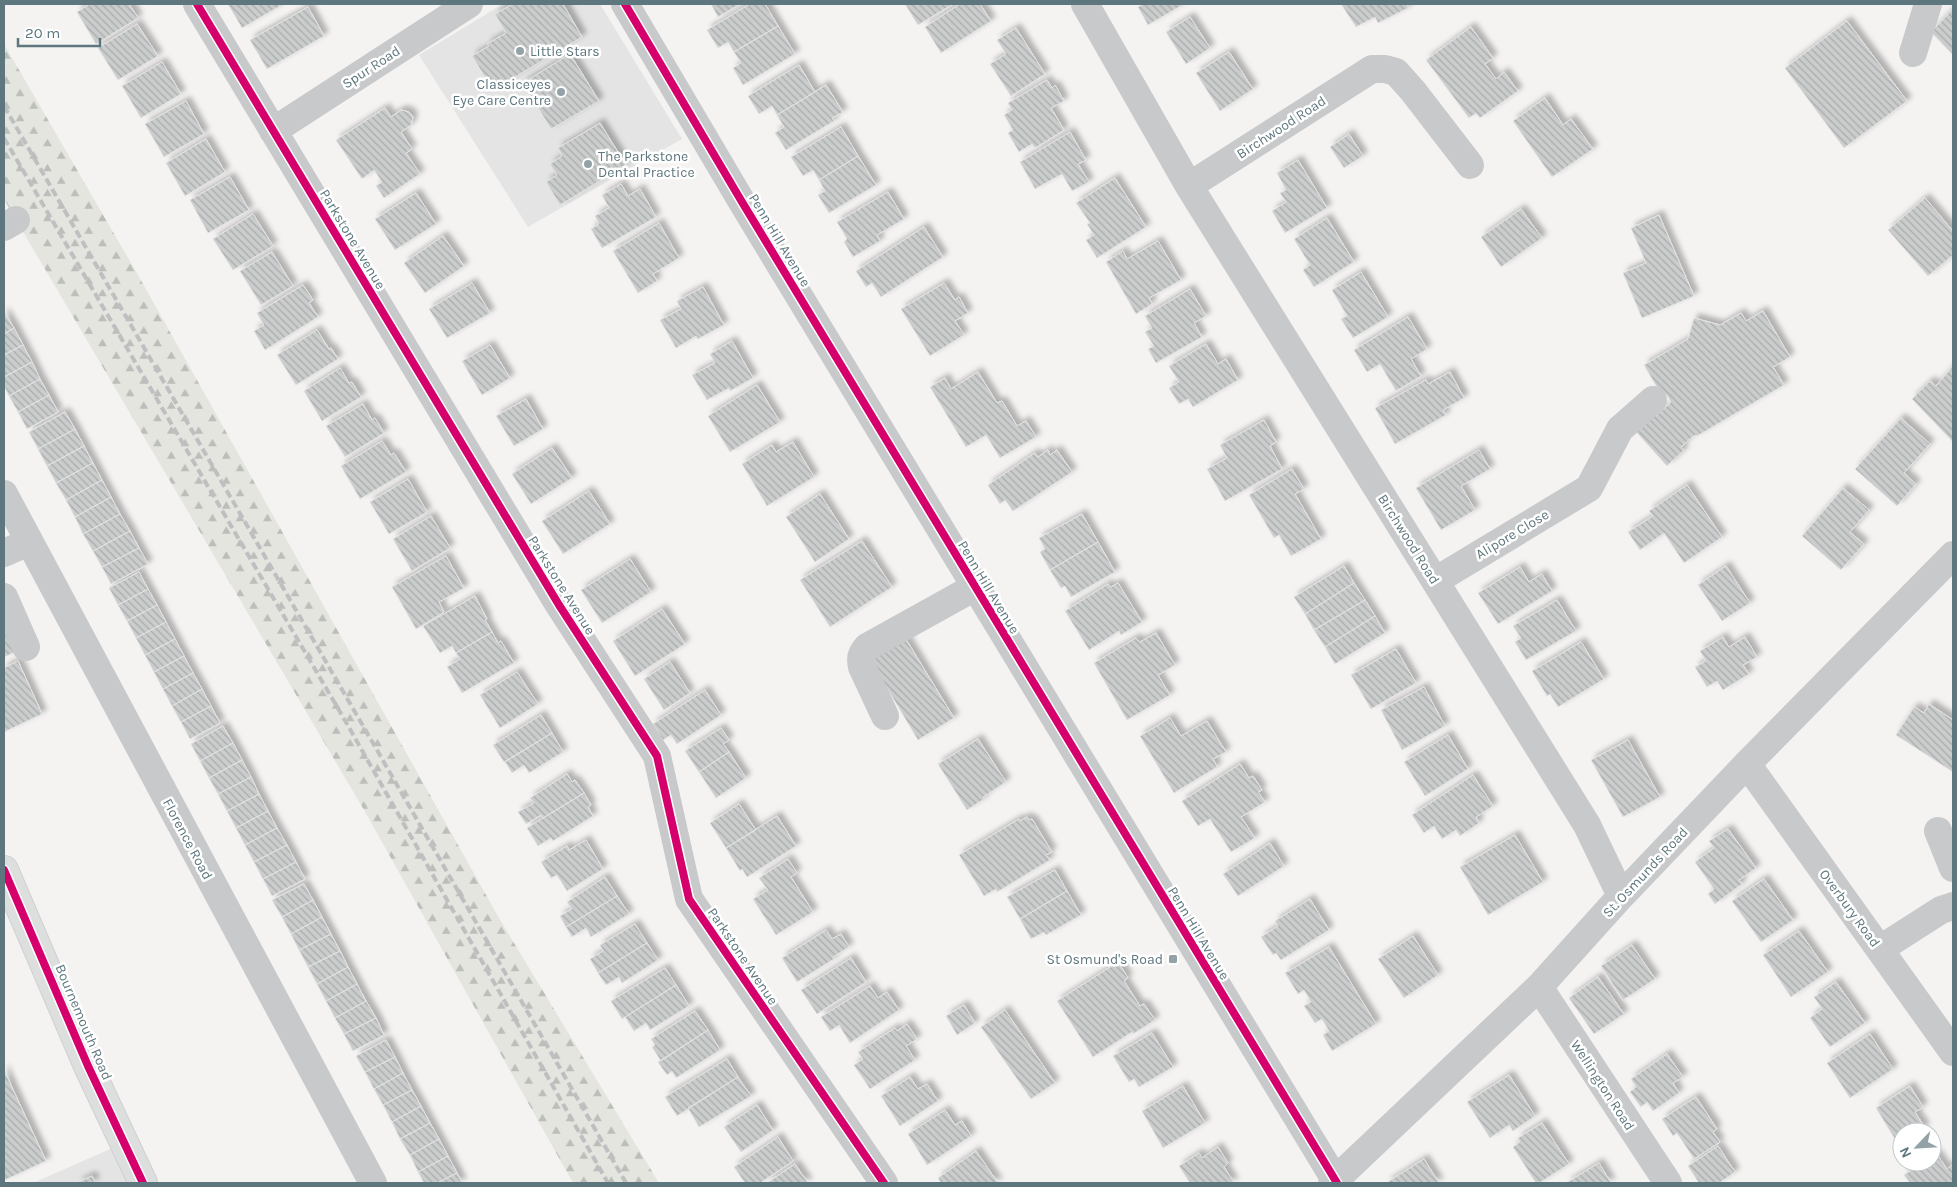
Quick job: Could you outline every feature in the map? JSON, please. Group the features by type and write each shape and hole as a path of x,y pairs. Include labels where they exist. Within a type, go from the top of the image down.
{"highway":[{"name":"Bournemouth Road","path":"4,870 88,1066 143,1183"}],"street":[{"name":"Parkstone Avenue","path":"197,4 558,605 657,756 689,900 884,1183"},
{"name":"Spur Road","path":"273,131 469,4"},
{"name":"Penn Hill Avenue","path":"625,4 747,210 1334,1182"},
{"name":"Birchwood Road","path":"1085,4 1189,186 1587,825 1621,896"},
{"path":"1913,53 1928,4"},
{"name":"Birchwood Road","path":"1189,186 1372,69 1385,69 1396,72 1470,165"},
{"name":"Alipore Close","path":"1435,581 1589,488 1620,429 1652,400"},
{"name":"Florence Road","path":"4,494 373,1183"},
{"path":"4,553 29,542"},
{"name":"St. Osmunds Road","path":"1334,1182 1539,987 1621,896 1747,764 1953,555"},
{"path":"885,716 862,667 860,659 862,654 867,648 975,587"},
{"path":"4,597 26,647"},
{"name":"Overbury Road","path":"1747,764 1953,1052"},
{"path":"1938,831 1953,868"},
{"path":"1880,950 1941,910 1953,906"},
{"name":"Wellington Road","path":"1539,987 1668,1183"}],"shaded area":[{"path":"503,4 600,4 682,139 528,227 419,55"},
{"path":"124,1143 153,1183 33,1183"}],"green space":[{"path":"4,44 138,275 499,918 659,1183 573,1183 364,810 16,220 4,199"}],"building":[{"path":"90,4 129,4 138,18 96,44 77,12"},
{"path":"228,4 278,4 280,6 242,28"},
{"name":"Little Stars","path":"513,4 563,4 582,37 493,90 472,56 489,46 487,44 506,33 495,14"},
{"path":"711,4 740,4 718,17"},
{"path":"750,4 765,4 778,26 734,52 728,42 718,48 707,30"},
{"path":"905,4 953,4 918,25"},
{"path":"960,4 980,4 991,21 941,53 925,27"},
{"path":"1141,4 1184,4 1148,25 1138,7"},
{"path":"1341,4 1407,4 1408,8 1378,23 1375,17 1356,27"},
{"path":"308,7 324,36 267,69 250,40"},
{"path":"1953,9 1953,55 1931,32"},
{"path":"1190,17 1210,48 1186,64 1166,32"},
{"path":"1847,21 1907,101 1844,148 1785,68"},
{"path":"137,24 158,56 118,80 98,48"},
{"path":"778,26 795,54 743,85 733,68 741,63 734,52"},
{"path":"1471,27 1493,58 1485,64 1496,79 1504,72 1518,91 1480,118 1476,113 1469,118 1426,60"},
{"path":"1016,28 1045,74 1011,96 990,64 1006,54 997,40"},
{"path":"1229,52 1253,89 1220,111 1196,73"},
{"name":"Classiceyes Eye Care Centre","path":"570,54 599,101 551,129 523,83"},
{"path":"162,62 181,94 141,118 122,86"},
{"path":"799,65 815,92 777,115 772,106 759,114 748,96"},
{"path":"1047,80 1052,88 1055,85 1064,101 1051,108 1064,130 1035,148 1032,144 1019,152 1008,133 1013,130 1004,115 1012,110 1008,103"},
{"path":"826,85 843,112 832,118 834,121 786,150 775,133 784,127 777,115"},
{"path":"1545,98 1563,125 1571,119 1593,149 1552,177 1513,121"},
{"path":"186,101 204,134 164,157 145,124"},
{"path":"385,108 391,117 401,110 409,112 413,117 411,125 401,132 412,149 406,153 420,174 384,198 376,186 382,182 374,170 362,179 336,140"},
{"name":"The Parkstone Dental Practice","path":"600,123 626,165 560,205 546,182 557,175 550,164 562,156 558,148"},
{"path":"841,127 858,156 819,180 813,170 803,176 791,157"},
{"path":"1070,132 1086,160 1078,164 1089,182 1072,191 1062,174 1035,189 1020,162"},
{"path":"1349,134 1363,156 1344,168 1330,147"},
{"path":"206,139 225,172 185,196 166,163"},
{"path":"858,156 876,185 829,213 818,195 825,191 819,180"},
{"path":"1298,160 1327,208 1285,233 1272,211 1286,202 1280,193 1286,190 1277,173"},
{"path":"230,177 249,210 208,233 190,200"},
{"path":"1115,178 1146,227 1097,258 1086,240 1094,235 1087,224 1090,223 1076,203"},
{"path":"621,184 628,196 640,189 656,217 602,248 591,229 599,224 595,216 609,208 602,195"},
{"path":"888,192 904,219 877,235 880,241 853,257 844,242 847,239 837,222"},
{"path":"416,193 436,224 395,250 375,219"},
{"path":"1925,198 1953,231 1953,255 1928,276 1888,230"},
{"path":"1521,209 1542,238 1501,267 1481,237"},
{"path":"253,214 273,246 233,270 213,239"},
{"path":"1659,215 1694,296 1642,318 1623,273 1646,263 1631,228"},
{"path":"1327,218 1354,262 1314,287 1303,270 1310,265 1294,239"},
{"path":"659,223 679,258 653,274 657,281 638,293 613,251"},
{"path":"924,227 943,257 881,297 872,283 866,287 856,271"},
{"path":"443,236 464,266 425,293 404,263"},
{"path":"1158,241 1181,280 1149,298 1152,304 1136,314 1106,262 1123,251 1127,259"},
{"path":"272,252 293,286 261,305 240,271"},
{"path":"1361,272 1388,317 1353,338 1341,319 1347,316 1332,290"},
{"path":"472,283 490,313 447,338 429,309"},
{"path":"944,283 955,300 959,297 968,313 955,321 964,335 930,356 901,309"},
{"path":"303,285 313,300 309,303 318,317 265,350 254,331 264,325 257,313"},
{"path":"703,287 724,325 698,339 696,336 676,348 660,320 681,309 677,301"},
{"path":"1190,289 1206,316 1194,323 1202,337 1156,363 1148,349 1154,346 1145,332 1152,328 1145,316"},
{"path":"1763,311 1790,357 1773,367 1784,385 1697,436 1692,437 1681,447 1684,450 1667,466 1630,425 1648,408 1656,416 1671,402 1666,394 1662,396 1644,365 1688,339 1694,318 1720,325 1741,313 1746,321"},
{"path":"4,312 14,328 4,334"},
{"path":"1408,317 1427,349 1411,359 1421,376 1396,391 1380,364 1367,372 1354,350"},
{"path":"14,328 23,345 4,355 4,334"},
{"path":"317,330 338,359 296,385 277,355"},
{"path":"732,341 753,378 730,391 729,388 707,400 692,375 715,363 710,354"},
{"path":"1206,344 1218,364 1226,359 1238,380 1193,407 1188,399 1179,404 1169,388 1179,382 1169,366"},
{"path":"23,345 32,362 4,377 4,355"},
{"path":"490,345 510,378 482,395 462,361"},
{"path":"32,362 40,379 9,396 4,386 4,377"},
{"path":"1953,366 1953,442 1912,399 1930,381 1936,386"},
{"path":"340,368 349,383 352,382 361,397 322,421 304,391"},
{"path":"978,372 997,403 1002,401 1017,426 1026,421 1036,437 1000,458 986,435 966,447 930,387 945,378 951,389"},
{"path":"1450,372 1464,398 1443,410 1446,415 1395,444 1375,408 1426,380 1428,384"},
{"path":"40,379 49,395 18,412 9,396"},
{"path":"757,385 780,422 730,452 708,416"},
{"path":"49,395 58,412 27,429 18,412"},
{"path":"526,399 543,429 514,446 496,416"},
{"path":"363,404 372,420 375,418 384,433 345,457 326,426"},
{"path":"65,412 75,429 38,449 29,432"},
{"path":"1901,418 1930,444 1904,473 1916,484 1897,506 1855,469"},
{"path":"1264,420 1276,442 1270,446 1282,469 1225,501 1207,469 1227,458 1220,445"},
{"path":"75,429 84,446 47,466 38,449"},
{"path":"382,441 391,455 394,453 406,472 360,499 341,466"},
{"path":"793,442 814,477 767,506 742,464 772,445 776,452"},
{"path":"84,446 93,463 56,483 47,466"},
{"path":"552,448 572,478 531,504 512,474"},
{"path":"1048,450 1050,455 1057,450 1072,472 1013,511 1005,500 1000,504 988,485 1035,453 1038,457"},
{"path":"1479,450 1490,469 1461,486 1475,510 1441,530 1416,488"},
{"path":"93,463 102,480 66,500 56,483"},
{"path":"1292,469 1304,489 1295,494 1321,539 1291,556 1279,535 1274,538 1249,495"},
{"path":"408,479 427,512 389,534 370,502"},
{"path":"102,480 111,497 75,517 66,500"},
{"path":"1687,485 1722,537 1684,563 1664,533 1640,550 1628,532 1653,516 1649,511"},
{"path":"1843,488 1869,510 1850,532 1864,544 1841,570 1802,536"},
{"path":"589,491 610,524 563,554 542,521"},
{"path":"820,494 849,539 815,562 786,517"},
{"path":"111,497 120,514 83,534 75,517"},
{"path":"120,514 130,531 93,551 83,534"},
{"path":"1082,514 1098,542 1050,570 1040,552 1045,549 1039,538"},
{"path":"431,516 450,548 412,571 393,539"},
{"path":"130,531 139,548 102,567 93,551"},
{"path":"862,541 892,587 830,627 800,580"},
{"path":"1098,542 1115,572 1071,597 1065,586 1061,588 1050,570"},
{"path":"139,548 148,564 111,584 102,567"},
{"path":"446,556 464,588 439,602 444,612 416,629 392,587"},
{"path":"630,559 651,592 602,623 581,590"},
{"path":"1344,566 1354,583 1305,614 1294,597"},
{"path":"1726,566 1750,603 1722,621 1698,585"},
{"path":"1520,567 1529,582 1542,574 1552,591 1498,624 1478,593"},
{"path":"139,572 148,589 118,605 109,588"},
{"path":"1118,583 1142,622 1121,635 1119,631 1089,650 1065,611 1108,584 1111,587"},
{"path":"1354,583 1365,600 1314,630 1305,614"},
{"path":"148,589 157,605 127,621 118,605"},
{"path":"475,596 492,632 456,653 452,646 440,653 423,626"},
{"path":"1365,600 1375,616 1325,647 1314,630"},
{"path":"1557,600 1576,631 1526,660 1515,642 1521,638 1513,626"},
{"path":"157,605 166,622 136,638 127,621"},
{"path":"662,609 685,644 635,676 613,641"},
{"path":"1375,616 1385,633 1335,664 1325,647"},
{"path":"166,622 175,639 145,655 136,638"},
{"path":"4,628 15,652 4,657"},
{"path":"492,632 498,643 501,641 514,663 462,693 447,667 460,659 456,653"},
{"path":"1156,633 1175,665 1158,675 1170,695 1127,720 1094,663 1136,638 1140,642"},
{"path":"904,636 954,718 918,740 869,658"},
{"path":"1723,637 1729,647 1745,637 1757,657 1743,665 1749,674 1723,690 1717,681 1707,687 1695,667 1706,661 1700,651"},
{"path":"175,639 184,656 154,672 145,655"},
{"path":"1581,642 1604,679 1558,707 1550,694 1547,696 1532,671"},
{"path":"1396,649 1416,683 1371,709 1351,675"},
{"path":"184,656 193,673 163,689 154,672"},
{"path":"18,661 42,714 4,732 4,668"},
{"path":"670,662 690,693 664,710 644,679"},
{"path":"517,672 538,704 500,728 480,695"},
{"path":"193,673 202,689 172,706 163,689"},
{"path":"1424,687 1445,726 1402,750 1381,710"},
{"path":"202,689 211,706 181,722 172,706"},
{"path":"705,690 721,715 677,744 671,735 663,740 653,724"},
{"path":"1929,704 1953,720 1953,772 1896,735 1914,707 1924,713"},
{"path":"211,706 220,723 190,739 181,722"},
{"path":"541,715 552,733 504,762 493,745"},
{"path":"1170,718 1181,736 1207,721 1226,752 1213,759 1217,767 1174,793 1140,736"},
{"path":"223,726 233,743 200,761 191,744"},
{"path":"721,728 729,740 723,744 729,752 699,772 685,751"},
{"path":"552,733 563,752 529,773 524,765 512,773 505,762"},
{"path":"1448,735 1468,769 1425,796 1404,762"},
{"path":"978,739 1006,782 967,810 938,764"},
{"path":"1628,740 1660,797 1623,817 1591,760"},
{"path":"233,743 242,760 209,778 200,761"},
{"path":"729,752 746,778 716,798 699,772"},
{"path":"242,760 251,777 218,794 209,778"},
{"path":"1240,764 1249,778 1253,776 1262,790 1258,792 1265,802 1241,817 1255,838 1231,852 1210,819 1198,826 1182,801"},
{"path":"567,774 572,782 575,780 584,793 543,818 541,815 526,824 518,812 534,803 530,798"},
{"path":"1473,775 1493,806 1476,817 1479,823 1460,836 1456,830 1442,839 1434,826 1424,833 1412,815"},
{"path":"251,777 259,794 227,811 218,794"},
{"path":"584,793 591,805 588,807 593,816 553,841 551,838 538,846 527,828"},
{"path":"259,794 268,811 236,828 227,811"},
{"path":"739,804 756,830 726,848 710,823"},
{"path":"268,811 277,828 245,845 236,828"},
{"path":"777,816 796,846 747,877 742,869 740,871 726,848"},
{"path":"1027,817 1029,820 1032,819 1052,852 1046,855 1050,860 997,892 996,889 984,896 959,855 1019,819 1020,821"},
{"path":"277,828 287,845 254,862 245,845"},
{"path":"1728,829 1756,868 1739,880 1742,884 1715,904 1708,894 1714,889 1695,862 1714,848 1709,841"},
{"path":"1515,835 1543,882 1488,915 1460,867"},
{"path":"586,840 603,869 567,891 557,875 551,878 541,862 567,846 569,850"},
{"path":"1270,843 1284,866 1238,896 1223,874"},
{"path":"287,845 296,862 263,879 254,862"},
{"path":"788,859 797,873 791,877 813,912 776,935 753,899 768,890 759,878"},
{"path":"296,862 305,879 272,896 263,879"},
{"path":"1055,870 1067,891 1020,919 1007,897"},
{"path":"605,877 617,896 566,927 560,916 572,909 567,902"},
{"path":"1764,879 1793,920 1761,942 1732,901"},
{"path":"304,884 313,900 282,917 272,900"},
{"path":"1067,891 1081,915 1046,935 1044,932 1031,939 1020,919"},
{"path":"617,896 629,914 591,937 586,928 572,937 566,927"},
{"path":"1310,899 1329,930 1281,960 1276,953 1273,955 1261,937 1278,926 1275,921"},
{"path":"313,900 322,917 291,934 282,917"},
{"path":"322,917 331,934 299,950 291,934"},
{"path":"635,924 647,943 598,973 590,959 603,951 600,945"},
{"path":"826,930 832,939 841,934 849,947 833,957 834,959 797,982 782,958"},
{"path":"1799,931 1828,972 1791,997 1763,955"},
{"path":"331,934 340,951 308,967 299,950"},
{"path":"1413,936 1438,975 1404,998 1378,959"},
{"path":"647,943 658,960 622,983 619,977 606,985 598,973"},
{"path":"1632,945 1655,979 1623,1000 1601,966"},
{"path":"1329,947 1376,1024 1332,1051 1323,1035 1329,1031 1322,1019 1315,1023 1304,1006 1311,1002 1304,990 1298,994 1285,973"},
{"path":"340,951 348,967 317,984 308,967"},
{"path":"851,958 866,982 817,1014 801,990"},
{"path":"1118,962 1128,978 1124,981 1140,1006 1144,1004 1155,1020 1093,1057 1057,1001"},
{"path":"348,967 357,984 326,1001 317,984"},
{"path":"665,968 676,985 622,1019 611,1001"},
{"path":"1598,977 1624,1014 1594,1034 1569,998"},
{"path":"1836,982 1865,1023 1830,1047 1810,1018 1822,1009 1814,997"},
{"path":"357,984 366,1001 335,1018 326,1001"},
{"path":"676,985 689,1006 650,1030 646,1023 634,1031 625,1017"},
{"path":"870,986 878,998 887,992 899,1010 850,1043 839,1025 830,1031 821,1017"},
{"path":"366,1001 376,1018 344,1034 335,1018"},
{"path":"964,1005 975,1023 957,1035 946,1016"},
{"path":"1005,1010 1055,1083 1031,1099 981,1027"},
{"path":"695,1011 708,1030 661,1061 652,1047 655,1045 651,1039"},
{"path":"376,1018 384,1035 353,1051 344,1034"},
{"path":"907,1024 917,1039 906,1046 915,1060 870,1089 854,1065 863,1059 858,1052 895,1028 897,1031"},
{"path":"708,1030 720,1050 676,1078 672,1071 667,1075 658,1062"},
{"path":"1152,1033 1173,1067 1139,1087 1134,1079 1129,1082 1113,1056"},
{"path":"1870,1034 1893,1069 1850,1098 1827,1063"},
{"path":"386,1040 395,1057 365,1072 356,1056"},
{"path":"1667,1054 1683,1077 1673,1083 1679,1093 1653,1111 1647,1102 1641,1107 1630,1092 1636,1087 1631,1079"},
{"path":"395,1057 403,1073 374,1089 365,1072"},
{"path":"727,1059 738,1077 677,1116 665,1097"},
{"path":"4,1070 46,1161 5,1180 4,1178"},
{"path":"403,1073 412,1090 383,1105 374,1089"},
{"path":"1509,1075 1535,1116 1513,1131 1509,1125 1490,1138 1467,1102"},
{"path":"738,1077 751,1096 699,1127 688,1108"},
{"path":"910,1077 918,1089 927,1084 938,1101 900,1126 881,1096"},
{"path":"1183,1086 1205,1123 1163,1148 1142,1111"},
{"path":"1910,1086 1923,1107 1915,1112 1921,1122 1892,1122 1892,1134 1876,1108"},
{"path":"412,1090 421,1106 392,1122 383,1105"},
{"path":"1696,1097 1717,1129 1713,1132 1720,1142 1694,1159 1677,1133 1673,1136 1662,1119"},
{"path":"757,1105 773,1130 741,1152 724,1127"},
{"path":"421,1106 430,1123 400,1139 392,1122"},
{"path":"945,1110 955,1125 962,1121 971,1136 927,1165 908,1134"},
{"path":"430,1123 439,1139 410,1155 400,1139"},
{"path":"1542,1123 1569,1164 1536,1183 1513,1147 1520,1142 1518,1138"},
{"path":"778,1137 793,1161 760,1183 745,1183 734,1167"},
{"path":"439,1139 448,1156 418,1172 410,1155"},
{"path":"1718,1146 1735,1172 1719,1183 1699,1183 1688,1166"},
{"path":"1218,1147 1228,1163 1224,1167 1234,1183 1190,1183 1179,1166 1199,1153 1202,1158"},
{"path":"976,1151 998,1183 941,1183 938,1178"},
{"path":"448,1156 457,1173 437,1183 424,1183 418,1172"},
{"path":"1424,1159 1439,1183 1386,1183"},
{"path":"1942,1162 1947,1169 1953,1164 1953,1183 1910,1183 1904,1175 1908,1172 1942,1172"},
{"path":"1599,1163 1611,1183 1566,1183"},
{"path":"795,1164 808,1183 767,1183"},
{"path":"457,1173 462,1183 437,1183"},
{"path":"92,1176 95,1183 77,1183"}],"railway":[{"path":"4,106 626,1183"},
{"path":"4,138 343,717 608,1183"}],"cycle path":[{"path":"197,4 559,605 657,756 689,899 884,1183"},
{"path":"625,4 742,202 1337,1183"},
{"path":"4,870 88,1066 143,1183"}],"place":[{"name":"Little Stars","path":"520,51"},
{"name":"Classiceyes Eye Care Centre","path":"561,92"},
{"name":"The Parkstone Dental Practice","path":"588,164"},
{"name":"St Osmund's Road","path":"1173,959"}]}
